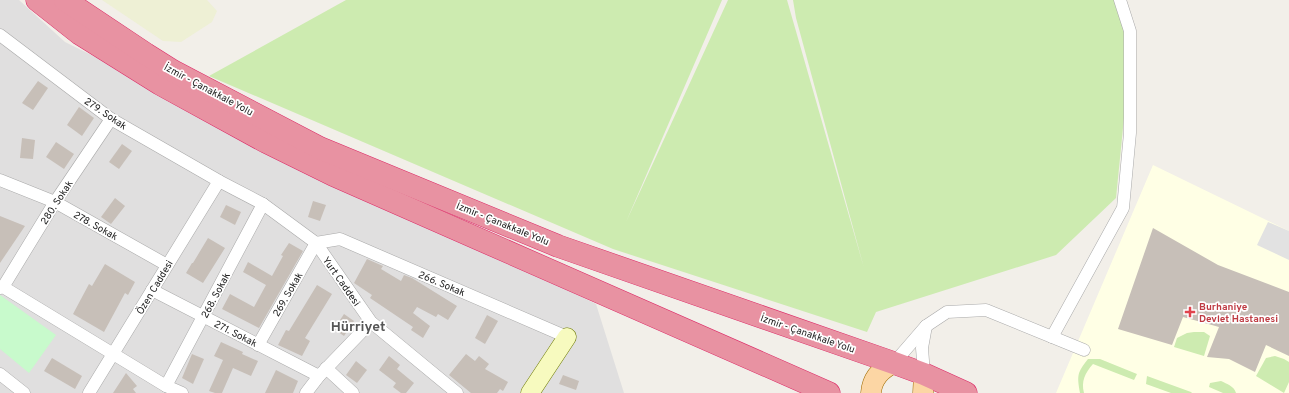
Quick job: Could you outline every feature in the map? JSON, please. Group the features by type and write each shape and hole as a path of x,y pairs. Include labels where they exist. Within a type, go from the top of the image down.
{"highway":[{"name":"İzmir - Çanakkale Yolu","path":"36,0 80,34 160,84 266,142 340,178 829,393"},
{"name":"İzmir - Çanakkale Yolu","path":"65,0 168,67 320,148 558,246 894,363 924,384 966,393"}],"main road":[{"path":"871,393 873,381 877,375 883,369 894,363"}],"street":[{"path":"1052,337 1123,208 1130,133 1130,31 1120,0"},
{"name":"279. Sokak","path":"0,35 111,119 219,181"},
{"name":"280. Sokak","path":"2,287 55,202 111,119"},
{"name":"278. Sokak","path":"0,180 55,202 168,265"},
{"name":"Yurt Caddesi","path":"219,181 263,204 316,243 371,322 457,393"},
{"name":"Özen Caddesi","path":"89,393 219,181"},
{"name":"268. Sokak","path":"166,386 263,204"},
{"name":"266. Sokak","path":"316,243 340,239 567,336"},
{"name":"269. Sokak","path":"258,344 316,243"},
{"path":"2,287 166,386 182,393"},
{"name":"271. Sokak","path":"152,290 258,344 323,372 353,393"},
{"path":"894,363 926,326 947,312 986,310 1084,350"},
{"path":"306,393 323,372 371,322"},
{"path":"924,384 922,348 926,326"},
{"path":"530,393 567,336"},
{"path":"0,374 24,393"}],"shaded area":[{"path":"0,0 19,0 65,42 596,304 624,393 0,393"},
{"path":"102,0 207,0 217,11 212,22 181,42 163,41"},
{"name":"Burhaniye Devlet Hastanesi","path":"1153,165 1289,231 1289,393 1056,393"},
{"path":"1268,222 1289,231 1289,260 1257,245"}],"green space":[{"path":"346,0 722,0 626,222 728,0 787,0 864,268 796,18 793,0 1118,0 1130,31 1125,108 1116,198 1056,255 876,312 867,332 613,249 209,76"},
{"path":"0,295 56,335 29,373 0,349"},
{"path":"1204,332 1210,336 1204,356 1174,347 1177,338 1187,333"},
{"path":"1275,356 1289,362 1289,382 1284,393 1256,376 1266,358"},
{"path":"1088,359 1100,359 1137,374 1134,380 1093,364 1084,377 1084,393 1080,393 1078,382 1079,374"},
{"path":"1147,376 1192,393 1171,393 1146,384"},
{"path":"1221,381 1232,387 1236,393 1223,393 1209,387 1210,383"}],"building":[{"path":"38,81 48,88 33,110 22,103"},
{"path":"79,107 94,118 82,136 67,125"},
{"path":"22,138 35,140 33,159 20,158"},
{"path":"56,142 74,154 64,169 46,157"},
{"path":"122,144 132,151 119,169 109,162"},
{"path":"115,198 125,206 111,224 101,217"},
{"path":"313,201 326,205 320,221 308,217"},
{"path":"226,205 241,212 235,225 220,217"},
{"path":"0,216 25,226 0,263"},
{"name":"Burhaniye Devlet Hastanesi","path":"1153,228 1218,265 1289,292 1289,356 1266,345 1255,372 1229,359 1207,357 1219,327 1183,317 1172,345 1118,329"},
{"path":"208,238 225,248 203,283 186,273"},
{"path":"289,243 303,251 259,328 222,309 230,294 254,307 266,285 243,272 248,262 272,276 283,256 281,255"},
{"path":"367,259 383,266 381,269 401,281 404,275 412,278 457,306 448,320 438,314 436,317 417,307 413,313 430,326 423,338 411,330 413,327 370,298 372,295 354,283"},
{"path":"105,264 135,282 128,295 125,293 104,332 73,314 89,284 92,286"},
{"path":"317,285 332,294 305,338 310,341 302,356 278,345 286,330 289,331"},
{"path":"344,314 354,321 344,336 334,329"},
{"path":"487,315 498,321 485,344 475,338"},
{"path":"221,342 258,361 251,376 233,368 222,393 215,393 209,391 223,360 214,356"},
{"path":"192,354 204,359 193,384 182,378"},
{"path":"466,354 475,361 479,356 489,364 485,369 508,382 503,391 500,389 497,393 471,393 449,375"},
{"path":"389,356 400,365 397,369 414,383 406,393 401,393 393,387 396,383 379,370"},
{"path":"52,358 82,376 75,389 44,371"},
{"path":"356,361 367,370 357,383 346,375"},
{"path":"276,370 298,381 293,393 265,393"},
{"path":"126,373 137,386 133,389 136,393 113,393"},
{"path":"563,375 579,381 576,390 559,384"}],"place":[{"name":"Burhaniye Devlet Hastanesi","path":"1190,312"}],"district":[{"name":"Hürriyet","path":"358,326"}]}
